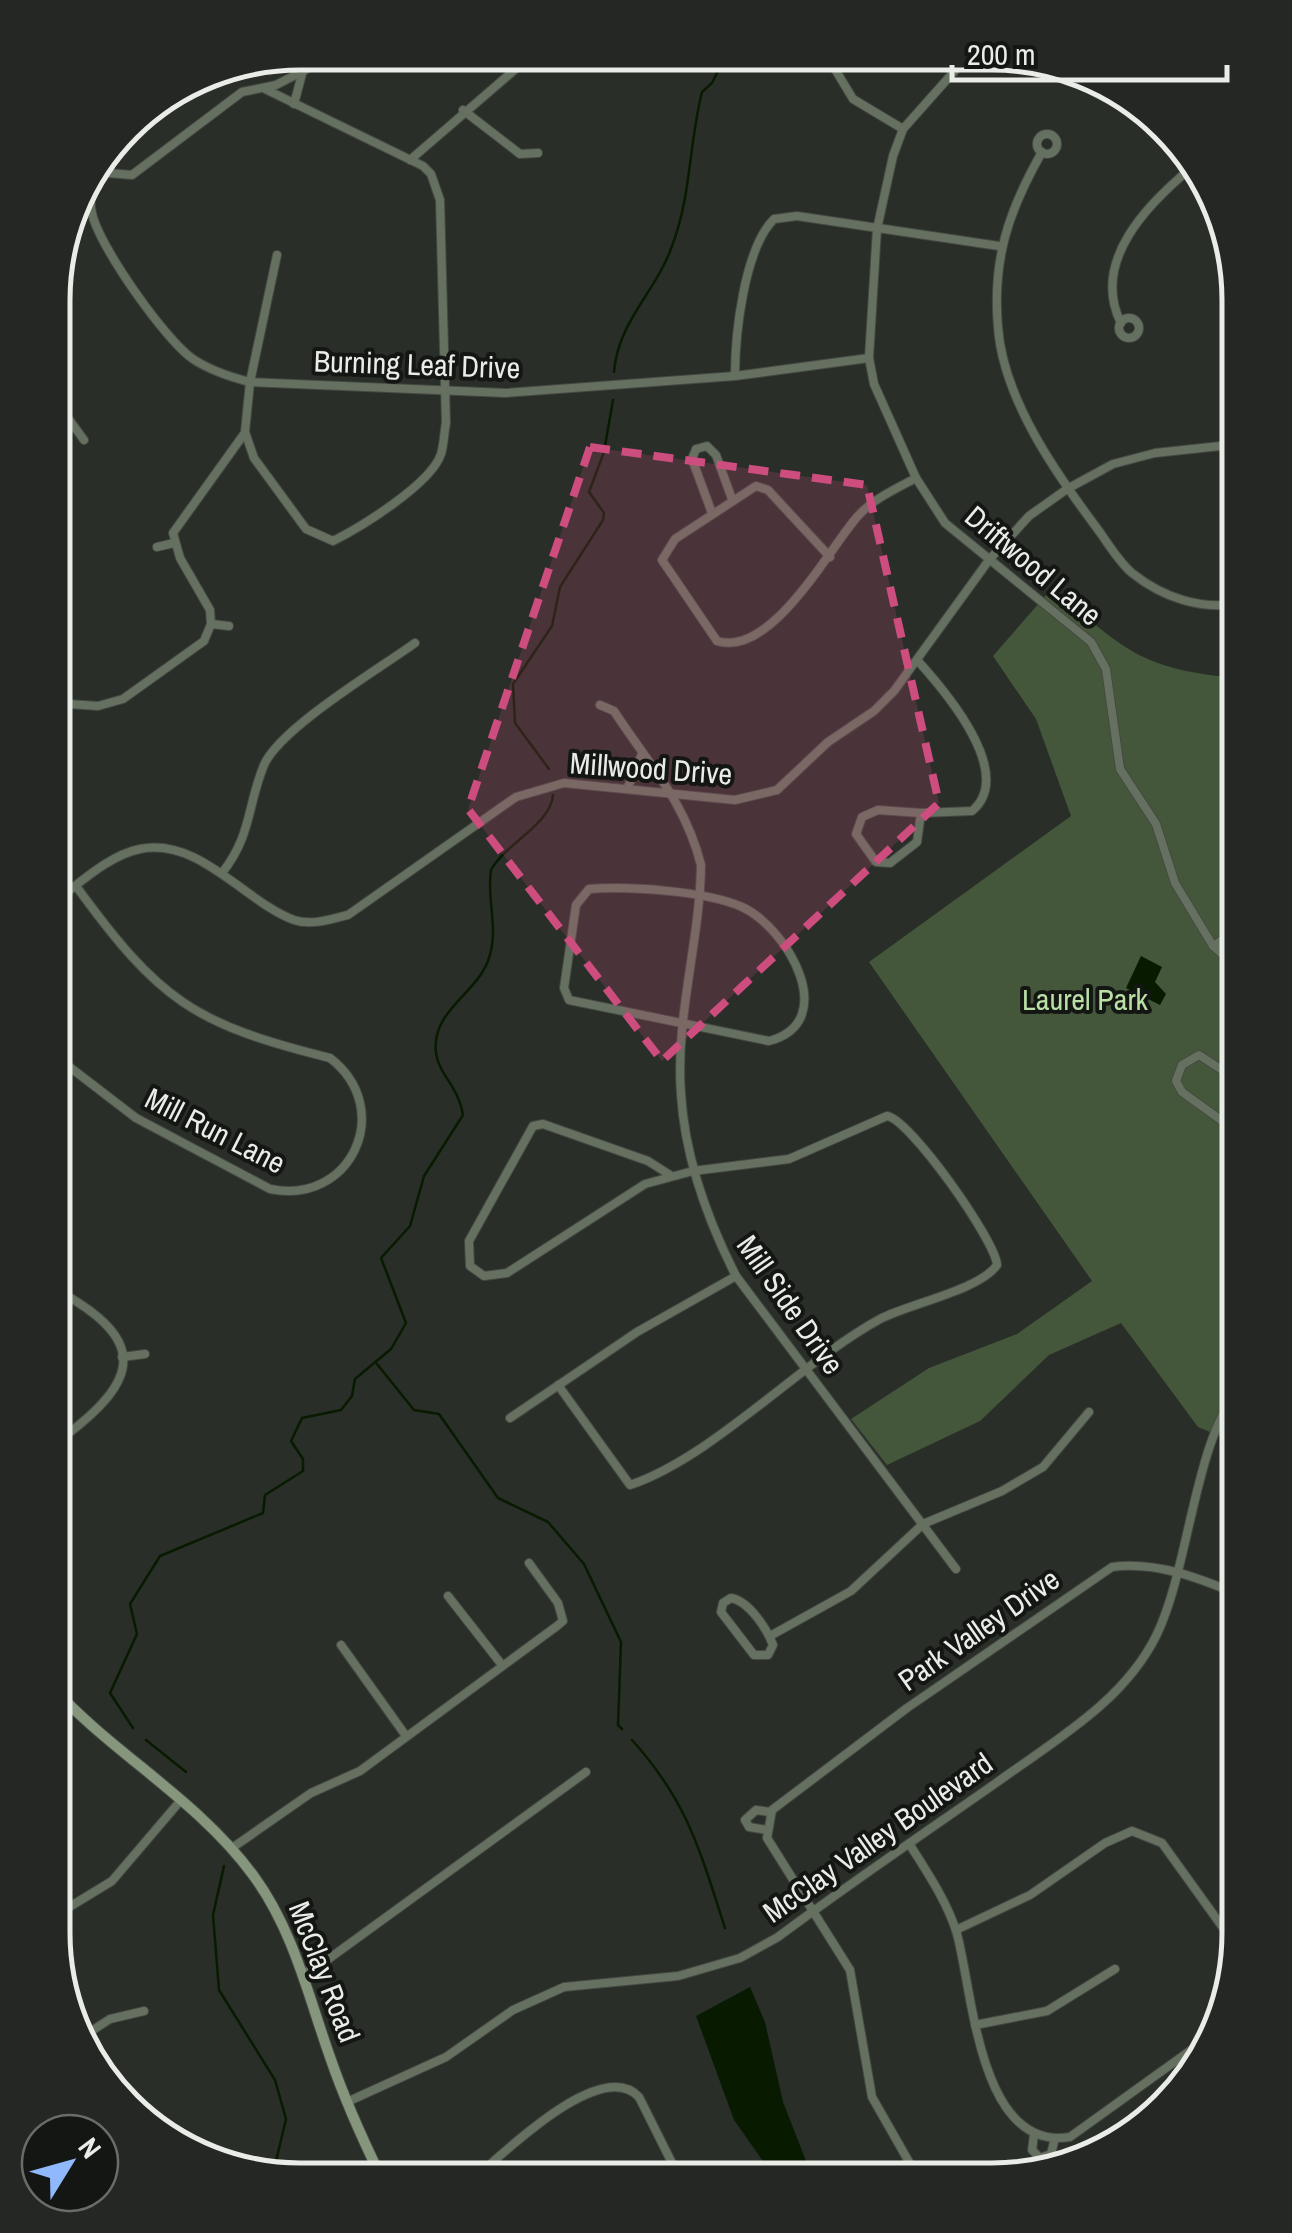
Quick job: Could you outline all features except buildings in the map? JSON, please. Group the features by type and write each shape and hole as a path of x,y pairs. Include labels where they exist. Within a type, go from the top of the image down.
{"main road":[{"name":"McClay Road","path":"70,1705 232,1848 269,1898 302,1974 347,2102 375,2163"}],"street":[{"path":"109,171 132,174 235,97 309,70"},
{"path":"410,160 513,70"},
{"path":"836,70 853,98 903,129"},
{"name":"Driftwood Lane","path":"955,70 903,129 877,229 869,358 874,384 916,478 945,523 1091,642 1104,664 1120,769 1156,824 1175,883 1213,946"},
{"path":"294,104 302,74"},
{"path":"264,89 410,160 431,174 440,200 445,392 441,456 426,476 356,530 333,541 306,528 253,456 245,432 250,382 277,255"},
{"path":"464,110 520,154 538,153"},
{"path":"1042,152 1014,200 999,246 998,332 1020,404 1042,452 1127,569 1210,607 1222,605"},
{"path":"1121,323 1113,288 1123,245 1153,200 1184,174"},
{"name":"Burning Leaf Drive","path":"92,204 98,233 166,330 190,357 222,374 250,382 445,392 578,390 735,376 869,358"},
{"path":"735,376 735,332 768,225 789,215 999,246"},
{"path":"70,421 84,440"},
{"path":"70,705 98,706 123,699 204,641 210,624 200,589 174,544 173,533 245,432"},
{"path":"712,513 692,459 696,449 707,446 716,455 732,499"},
{"name":"Millwood Drive","path":"70,890 121,855 142,848 176,853 222,873 292,919 324,921 348,916 516,796 564,783 735,800 776,790 828,742 874,711 918,661 989,560 1029,516 1067,488 1127,460 1222,447"},
{"path":"230,458 253,456"},
{"path":"830,557 768,490 756,486 670,544 662,560 717,641 742,641 792,604 830,557 857,517 880,496 916,478"},
{"path":"157,547 174,544"},
{"path":"210,624 229,626"},
{"path":"222,873 241,848 265,763 282,740 415,643"},
{"path":"918,661 971,731 988,783 986,797 972,811 868,812 856,834 876,862 890,864 917,842 921,813"},
{"name":"Mill Side Drive","path":"600,704 614,711 675,794 696,847 700,896 680,1093 693,1171 710,1226 736,1276 956,1569"},
{"path":"626,789 642,754"},
{"name":"Mill Run Lane","path":"70,1068 136,1118 270,1188 291,1193 313,1190 338,1173 360,1137 360,1094 342,1067 330,1058 232,1031 173,998 142,971 76,886"},
{"path":"589,890 700,896 725,900 762,922 801,976 808,1000 803,1018 789,1032 769,1041 569,1000 564,988 576,905 589,890"},
{"path":"1222,940 1213,946 1222,957"},
{"path":"1222,1070 1199,1055 1182,1065 1176,1081 1182,1092 1222,1121"},
{"path":"558,1384 630,1484 698,1447 879,1319 993,1271 996,1254 896,1116 887,1116 789,1159 670,1175 645,1184 507,1272 484,1276 470,1266 469,1241 533,1126 542,1124 648,1161 670,1175"},
{"path":"510,1418 558,1384 736,1276"},
{"path":"70,1298 103,1318 118,1336 122,1357 118,1385 110,1399 70,1431"},
{"path":"122,1357 145,1354"},
{"path":"770,1636 850,1591 923,1524 1002,1492 1043,1467 1090,1412"},
{"name":"McClay Valley Boulevard","path":"347,2102 446,2057 535,1998 592,1981 678,1976 740,1958 910,1845 1102,1704 1156,1637 1222,1417"},
{"path":"232,1848 311,1794 350,1778 563,1621 558,1603 528,1563"},
{"name":"Park Valley Drive","path":"909,2163 876,2108 850,1970 774,1854 768,1830 749,1827 745,1820 756,1810 770,1812 808,1779 1100,1573 1134,1564 1178,1573 1222,1589"},
{"path":"448,1596 502,1665"},
{"path":"738,1598 770,1636 773,1646 768,1655 754,1654 721,1612 723,1603 738,1598"},
{"path":"340,1645 406,1736"},
{"path":"302,1974 324,1963 586,1772"},
{"path":"70,1906 112,1881 181,1800"},
{"path":"768,1830 770,1812"},
{"path":"956,1930 1030,1895 1105,1842 1132,1831 1162,1843 1222,1927"},
{"path":"910,1845 956,1930 989,2075 1016,2118 1034,2134 1070,2136 1188,2052"},
{"path":"976,2025 1047,2011 1115,1969"},
{"path":"92,2030 110,2019 144,2011"},
{"path":"494,2163 569,2102 613,2086 632,2089 672,2163"},
{"path":"1034,2134 1032,2150 1040,2158 1050,2154 1055,2138"}],"highlighted area":[{"path":"590,447 867,485 939,803 662,1061 468,809"}],"green space":[{"name":"Laurel Park","path":"1053,587 1098,627 1136,653 1179,669 1222,676 1222,1437 1198,1427 1121,1323 1049,1355 980,1421 887,1465 851,1419 929,1368 1017,1334 1092,1281 869,962 1071,816 1036,719 993,656"}],"shaded area":[{"path":"1141,956 1162,967 1155,982 1166,994 1160,1005 1126,988"},
{"path":"750,1987 765,2022 783,2102 807,2163 764,2163 734,2120 696,2016"}],"waterway":[{"path":"614,372 622,337 672,246 683,208 702,92 718,70"},
{"path":"549,769 515,723 513,684 552,626 560,587 603,520 604,513 589,492 604,452 613,400"},
{"path":"133,1728 110,1693 137,1634 130,1604 160,1556 263,1513 265,1495 303,1471 303,1459 291,1441 302,1418 341,1410 352,1396 355,1379 391,1349 406,1323 381,1258 410,1226 424,1176 463,1115 458,1097 438,1061 436,1038 447,1014 488,961 493,938 491,870 536,825 553,795"},
{"path":"377,1364 414,1410 439,1414 498,1498 548,1522 584,1564 621,1642 618,1725 622,1729"},
{"path":"146,1740 186,1772"},
{"path":"632,1740 667,1785 690,1828 725,1928"},
{"path":"224,1866 213,1915 219,1990 275,2080 286,2119 276,2161"}]}
